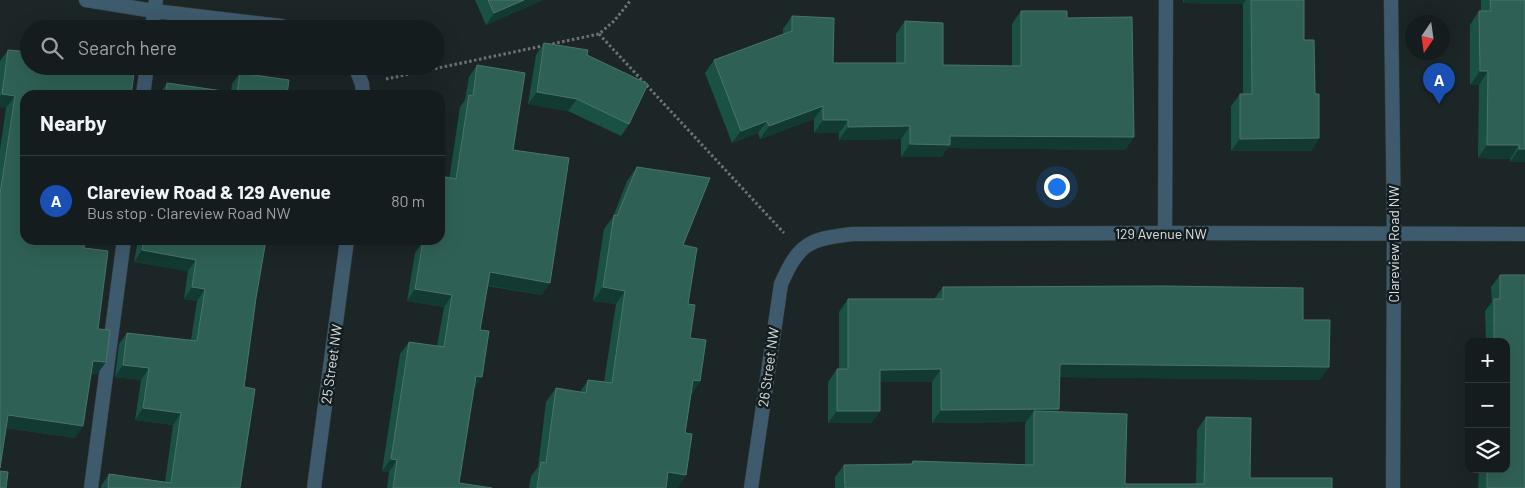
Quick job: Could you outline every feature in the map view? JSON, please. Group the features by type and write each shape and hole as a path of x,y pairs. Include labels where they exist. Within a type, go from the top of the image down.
{"street":[{"path":"86,0 155,5 245,20"},
{"path":"1165,233 1166,0"},
{"name":"Clareview Road NW","path":"1391,0 1394,233 1393,488"},
{"path":"153,20 155,5"},
{"path":"144,90 146,75"},
{"path":"358,75 363,90"},
{"name":"129 Avenue NW","path":"800,250 812,242 827,237 853,234 1525,234"},
{"path":"91,488 123,245"},
{"name":"25 Street NW","path":"314,488 346,245"},
{"name":"26 Street NW","path":"751,488 781,284 789,265 800,250"}],"path":[{"path":"445,70 598,34 614,21 631,0"},
{"path":"598,34 800,250"},
{"path":"363,90 426,75"}],"building":[{"path":"488,0 524,0 494,13"},
{"path":"1251,0 1304,0 1304,40 1314,40 1315,94 1319,94 1319,138 1240,139 1240,94 1252,94"},
{"path":"1490,0 1525,0 1525,149 1519,149 1519,145 1487,145 1488,71 1480,71 1479,11 1491,11"},
{"path":"1021,11 1067,11 1067,18 1132,17 1134,137 950,136 950,145 910,144 910,126 848,127 848,120 823,120 823,106 769,126 767,121 741,131 714,60 792,31 792,16 834,18 833,63 905,63 905,21 943,23 943,65 1021,66"},
{"path":"544,43 588,50 587,55 648,84 629,124 577,99 537,92"},
{"path":"8,50 20,51 20,75 134,75 132,90 20,90 20,245 84,245 84,248 108,251 98,329 110,330 106,362 93,361 83,426 8,415 0,468 0,194 15,96 2,94"},
{"path":"477,65 525,73 513,150 569,158 550,283 490,272 480,330 489,331 482,377 476,376 459,483 492,488 393,488 397,460 391,459 409,342 444,347 452,295 415,289 422,245 445,245 445,177 456,179 469,95 473,96"},
{"path":"240,75 289,80 288,90 237,90"},
{"path":"167,83 216,90 166,90"},
{"path":"637,167 710,178 683,245 697,248 688,304 695,305 690,338 706,340 700,381 693,380 685,433 692,434 686,475 668,472 666,488 537,488 541,462 546,463 556,388 586,393 588,380 612,383 625,291 603,287 614,215 617,216"},
{"path":"143,245 265,245 244,387 255,389 240,488 108,488 109,474 171,483 181,413 143,408 149,368 123,365 127,333 197,341 205,289 192,287 196,260 142,250"},
{"path":"1500,275 1525,275 1525,488 1487,488 1487,473 1510,473 1510,338 1494,338 1494,299 1500,299"},
{"path":"1163,286 1303,288 1303,320 1330,320 1329,367 1060,364 1059,409 941,410 941,369 880,370 880,411 837,411 837,369 848,369 848,299 943,299 943,287"},
{"path":"1034,411 1127,414 1125,484 1204,484 1206,417 1251,418 1250,478 1332,478 1332,488 845,488 844,465 912,464 913,461 1034,465"},
{"path":"0,471 8,472 6,488 0,488"}],"place":[{"name":"Clareview Road & 129 Avenue","path":"1439,104"}]}
